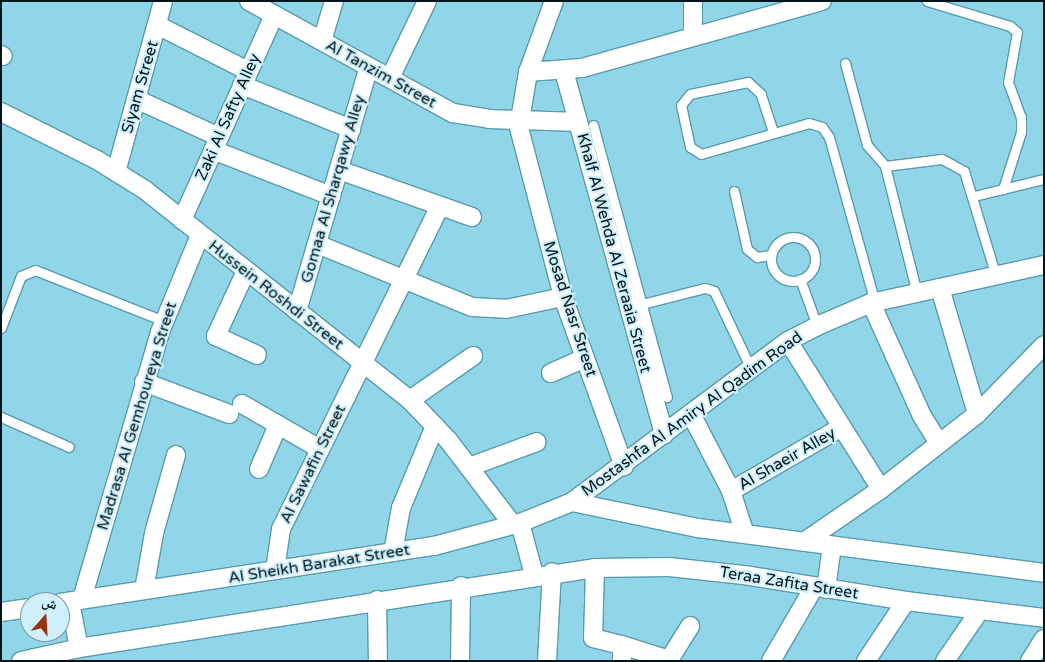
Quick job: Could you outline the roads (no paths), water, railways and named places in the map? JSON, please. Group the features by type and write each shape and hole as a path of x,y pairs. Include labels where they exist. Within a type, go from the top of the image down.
{"street":[{"name":"Siyam Street","path":"116,172 163,1"},
{"path":"322,41 334,1"},
{"path":"390,78 427,1"},
{"path":"519,120 528,72 554,1"},
{"path":"693,1 693,37"},
{"path":"528,72 564,71 693,37 793,6 822,1"},
{"name":"Al Tanzim Street","path":"261,6 453,113 471,118 586,124"},
{"name":"Zaki Al Safty Alley","path":"182,220 245,78 261,6"},
{"path":"157,25 245,78 351,129"},
{"name":"Gomaa Al Sharqawy Alley","path":"297,311 369,67"},
{"name":"Khalf Al Wehda Al Zeraaia Street","path":"564,71 586,124 664,435"},
{"path":"136,98 216,143 331,196"},
{"name":"Hussein Roshdi Street","path":"1,112 116,172 182,220 410,400 435,426 516,524"},
{"name":"Mosad Nasr Street","path":"519,120 563,297 624,466"},
{"path":"339,170 472,217"},
{"name":"Al Sawafin Street","path":"275,570 281,530 440,206"},
{"name":"Madrasa Al Gemhoureya Street","path":"70,601 164,321 200,235"},
{"path":"317,244 455,302 489,309 563,297"},
{"name":"Mostashfa Al Amiry Al Qadim Road","path":"572,502 624,466 788,341 817,326 873,303 1044,265"},
{"path":"246,271 216,336 257,355"},
{"path":"940,288 977,414"},
{"path":"873,303 918,409 939,443"},
{"path":"788,341 881,489"},
{"path":"804,542 881,489 977,414 1044,345"},
{"path":"410,400 473,356"},
{"path":"551,374 584,358"},
{"path":"144,382 235,409 278,425 320,449"},
{"path":"691,414 731,491 745,534"},
{"path":"259,469 278,425"},
{"path":"393,552 401,508 435,426"},
{"name":"Al Shaeir Alley","path":"731,491 842,427"},
{"path":"469,467 537,442"},
{"path":"144,590 154,533 176,455"},
{"path":"572,502 745,534 1044,573"},
{"name":"Al Sheikh Barakat Street","path":"70,601 393,552 516,524 572,502"},
{"path":"516,524 543,574 547,661"},
{"path":"771,661 820,588 832,546"},
{"name":"Teraa Zafita Street","path":"543,574 595,568 668,567 906,601 1044,618"},
{"path":"595,568 593,638 622,653 669,660 690,626"},
{"path":"21,661 461,586 543,574"},
{"path":"460,661 461,586"},
{"path":"377,600 378,661"},
{"path":"70,601 76,652"},
{"path":"866,661 906,601"},
{"path":"1,612 20,609"},
{"path":"945,661 980,610"},
{"path":"1030,661 1044,639"}],"lane":[{"path":"927,1 1010,26 1017,32 1008,82 1021,117 1021,132 1003,189"},
{"path":"845,63 867,145 885,166 917,293"},
{"path":"773,132 760,94 748,82 690,94 681,105 690,147 696,152 706,154 773,132 809,123 826,131 873,303"},
{"path":"586,124 642,304 668,397"},
{"path":"885,166 942,159 950,161 964,171 974,196 996,276"},
{"path":"974,196 1044,179"},
{"path":"734,191 747,249 757,257 770,255"},
{"path":"805,237 816,268 800,278 781,281 770,255 776,242 805,237"},
{"path":"1,328 21,276 35,270 164,321"},
{"path":"800,278 817,326"},
{"path":"642,304 705,288 714,291 751,369"},
{"path":"1,417 69,447"}]}
